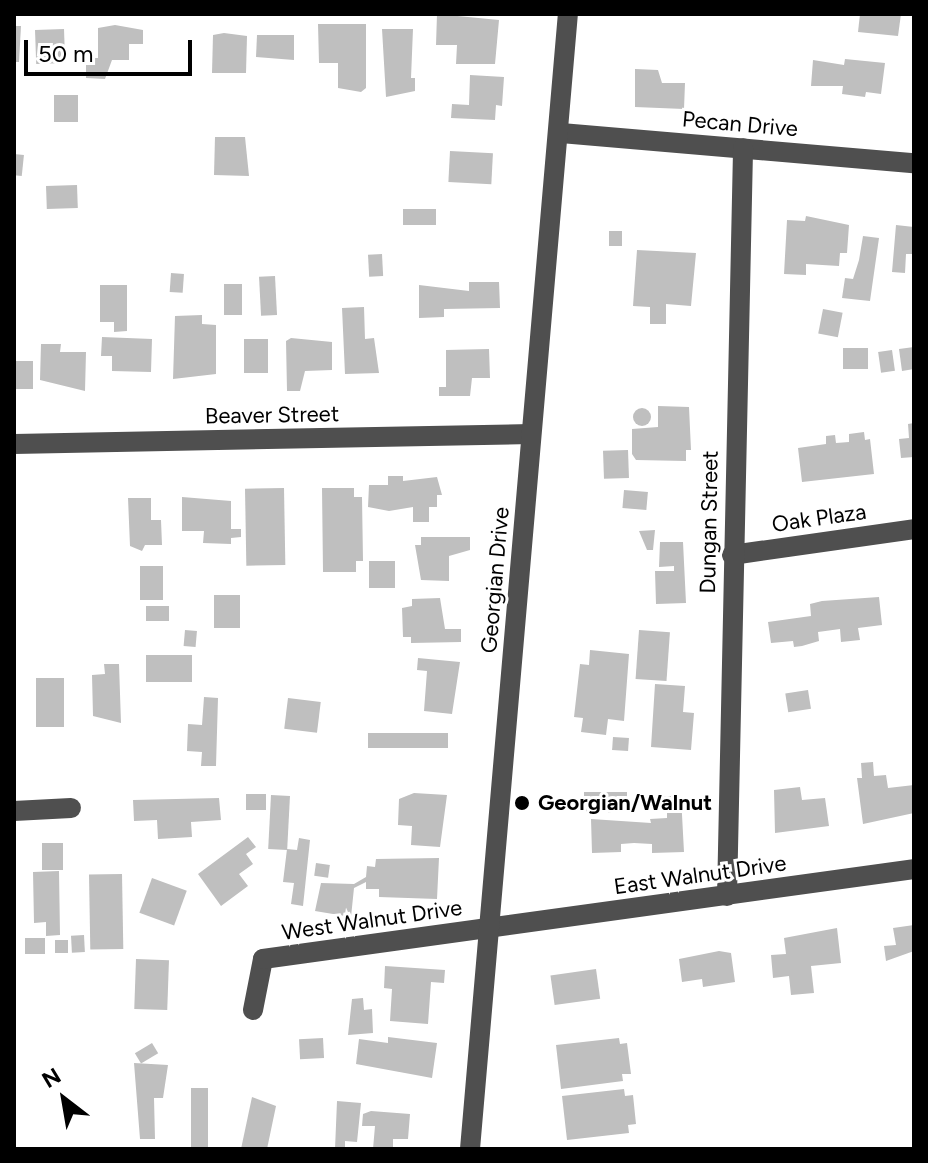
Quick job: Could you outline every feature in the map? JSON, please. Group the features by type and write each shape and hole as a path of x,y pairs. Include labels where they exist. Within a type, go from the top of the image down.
{"street":[{"name":"Georgian Drive","path":"470,1149 531,434 561,133 568,14"},
{"name":"Pecan Drive","path":"561,133 914,163"},
{"name":"Dungan Street","path":"727,896 743,148"},
{"name":"Beaver Street","path":"14,444 531,434"},
{"name":"Oak Plaza","path":"732,555 914,529"},
{"path":"14,811 71,808"},
{"name":"East Walnut Drive","path":"491,926 914,869"},
{"name":"West Walnut Drive","path":"253,1010 263,959 491,926"}],"building":[{"path":"437,14 499,20 495,64 456,64 457,45 436,45"},
{"path":"860,14 901,14 898,36 858,32"},
{"path":"318,24 366,24 366,88 361,92 338,88 338,63 319,63"},
{"path":"115,25 143,30 143,44 129,44 129,60 112,60 105,79 86,78 86,58 98,58 98,28"},
{"path":"14,26 21,26 19,62 14,62"},
{"path":"64,29 65,63 36,64 35,30"},
{"path":"382,29 413,29 411,78 415,78 415,91 386,97"},
{"path":"213,35 247,36 246,73 212,73"},
{"path":"257,35 294,35 294,60 256,57"},
{"path":"845,59 885,63 881,94 866,92 865,97 842,94 843,86 811,86 813,60 844,65"},
{"path":"635,69 658,70 662,83 685,83 684,109 635,107"},
{"path":"470,75 504,77 502,106 496,105 495,120 451,118 452,104 469,105"},
{"path":"54,95 78,95 78,122 54,122"},
{"path":"215,137 245,137 249,176 214,175"},
{"path":"450,151 493,153 491,184 448,182"},
{"path":"14,154 24,155 22,176 14,175"},
{"path":"77,185 78,208 47,209 46,186"},
{"path":"403,209 436,209 436,225 403,225"},
{"path":"806,216 849,225 847,253 840,253 839,266 806,264 806,275 784,274 787,220 805,221"},
{"path":"896,225 914,227 914,254 906,254 905,273 892,272"},
{"path":"609,231 622,231 622,246 609,246"},
{"path":"863,236 879,238 870,301 842,298 845,278 853,279"},
{"path":"637,250 696,253 691,306 666,304 666,324 650,324 650,307 633,306"},
{"path":"382,254 383,276 369,277 368,255"},
{"path":"171,273 184,274 183,293 170,292"},
{"path":"275,276 277,315 261,316 259,277"},
{"path":"469,282 499,282 500,308 444,309 444,317 419,318 419,285 469,291"},
{"path":"224,284 242,284 242,315 224,315"},
{"path":"100,285 127,285 127,331 114,332 114,322 100,322"},
{"path":"364,307 365,339 374,338 379,373 345,374 342,308"},
{"path":"823,309 843,313 838,337 818,334"},
{"path":"202,315 202,324 216,325 216,374 173,379 175,316"},
{"path":"102,337 152,339 151,372 112,371 112,356 101,356"},
{"path":"291,338 332,342 332,370 305,371 300,391 287,391 286,341"},
{"path":"244,339 268,339 268,373 244,373"},
{"path":"41,344 61,344 60,352 86,352 85,391 40,380"},
{"path":"914,347 914,369 902,371 899,349"},
{"path":"843,348 868,348 868,369 843,369"},
{"path":"489,349 490,378 472,378 470,396 439,396 439,387 446,387 446,350"},
{"path":"892,350 895,371 881,373 878,352"},
{"path":"14,361 33,361 33,389 14,389"},
{"path":"658,406 689,407 691,450 686,450 686,461 636,460 632,454 632,429 658,427"},
{"path":"642,408 651,417 642,426 633,417"},
{"path":"914,423 914,457 901,458 899,439 909,438 908,424"},
{"path":"864,432 865,440 870,439 874,474 802,482 798,448 826,444 826,436 835,435 836,443 849,442 849,434"},
{"path":"628,450 629,478 604,479 603,451"},
{"path":"388,476 403,476 403,481 437,477 442,495 437,495 437,507 429,507 429,522 413,522 413,507 389,511 368,507 369,485 388,485"},
{"path":"284,488 285,565 246,566 245,489"},
{"path":"322,488 354,488 354,497 362,497 363,561 356,561 356,572 323,572"},
{"path":"624,490 648,492 646,510 622,508"},
{"path":"182,497 231,501 231,529 241,529 241,537 231,538 231,544 203,543 204,531 182,531"},
{"path":"128,498 151,498 151,520 161,520 162,545 145,545 142,551 130,546"},
{"path":"655,530 653,550 647,550 639,531"},
{"path":"421,537 470,537 470,550 449,556 449,581 421,580 415,545 421,545"},
{"path":"660,542 683,542 686,603 656,604 655,571 674,571 674,566 659,567"},
{"path":"369,561 395,561 395,588 369,588"},
{"path":"140,566 163,566 163,600 140,600"},
{"path":"214,595 240,595 240,628 214,628"},
{"path":"879,597 882,625 858,628 860,640 841,642 840,629 818,632 819,641 802,646 794,647 793,641 771,643 768,622 811,616 810,604"},
{"path":"440,598 445,629 461,629 461,642 411,643 411,637 403,637 402,608 412,606 412,599"},
{"path":"146,606 169,606 169,621 146,621"},
{"path":"185,630 197,631 196,647 184,646"},
{"path":"639,630 670,632 667,681 636,679"},
{"path":"590,650 629,654 624,721 608,719 606,735 581,732 583,718 574,717 580,664 589,665"},
{"path":"146,655 192,655 192,682 146,682"},
{"path":"418,658 460,662 452,714 424,711 427,671 417,670"},
{"path":"104,664 119,664 121,723 93,716 92,675 105,674"},
{"path":"36,678 64,678 64,727 36,727"},
{"path":"655,684 685,686 683,712 694,713 691,750 651,747"},
{"path":"808,690 811,709 788,712 785,694"},
{"path":"204,697 218,698 216,766 201,766 202,752 187,751 188,724 202,725"},
{"path":"288,698 321,702 317,733 284,729"},
{"path":"368,733 448,733 448,748 368,748"},
{"path":"613,737 629,738 628,751 612,750"},
{"path":"873,762 874,776 886,775 888,788 914,785 914,813 863,824 857,778 862,778 861,763"},
{"path":"800,787 802,800 825,798 829,826 775,833 774,790"},
{"path":"584,792 627,792 627,813 584,813"},
{"path":"414,793 447,795 440,847 411,845 412,826 398,825 399,799"},
{"path":"246,794 266,794 266,810 246,810"},
{"path":"271,795 290,796 287,850 268,849"},
{"path":"658,796 681,796 684,852 652,853 652,844 634,843 621,844 621,852 592,853 591,819 651,823 650,819 667,818 667,809 658,809"},
{"path":"219,798 221,820 191,822 192,837 158,839 157,820 134,821 133,800"},
{"path":"248,837 256,847 246,854 253,864 239,874 248,886 221,906 198,874"},
{"path":"299,838 310,840 303,906 291,904 294,883 283,882 287,849 297,850"},
{"path":"42,843 63,843 63,870 42,870"},
{"path":"439,858 437,899 379,897 379,889 366,889 366,882 354,888 351,917 315,911 321,883 354,884 366,877 367,866 375,867 376,859"},
{"path":"316,863 330,865 328,878 314,876"},
{"path":"59,871 60,935 46,936 46,922 34,923 33,872"},
{"path":"122,874 123,949 90,950 89,875"},
{"path":"152,878 187,891 174,925 139,913"},
{"path":"914,925 914,951 886,961 884,946 896,945 893,928"},
{"path":"837,928 841,963 811,966 814,993 791,995 789,976 773,978 771,955 786,954 784,938"},
{"path":"84,935 85,952 72,953 71,936"},
{"path":"25,938 45,938 45,954 25,954"},
{"path":"55,940 68,940 68,953 55,953"},
{"path":"719,951 731,953 735,982 703,987 702,979 682,982 679,959"},
{"path":"136,959 169,960 167,1010 134,1009"},
{"path":"385,966 445,970 444,983 431,982 428,1024 390,1021 392,989 384,988"},
{"path":"596,969 600,999 555,1005 550,975"},
{"path":"363,998 364,1010 372,1009 373,1033 348,1035 352,999"},
{"path":"388,1037 437,1043 432,1078 356,1064 359,1039 388,1043"},
{"path":"323,1038 324,1058 300,1059 299,1039"},
{"path":"619,1038 620,1044 627,1043 631,1074 622,1074 623,1081 561,1089 556,1045"},
{"path":"152,1043 158,1053 141,1064 135,1053"},
{"path":"134,1063 168,1065 163,1098 154,1098 155,1139 140,1139"},
{"path":"191,1088 208,1088 208,1149 191,1149"},
{"path":"624,1089 625,1096 633,1095 636,1124 628,1125 629,1133 567,1140 562,1096"},
{"path":"252,1097 276,1106 267,1149 241,1149"},
{"path":"337,1101 361,1103 357,1142 345,1141 345,1149 335,1149"},
{"path":"371,1111 410,1114 408,1139 393,1139 393,1149 373,1149 375,1126 362,1126 363,1114"}],"place":[{"name":"Georgian/Walnut","path":"522,803"}]}
